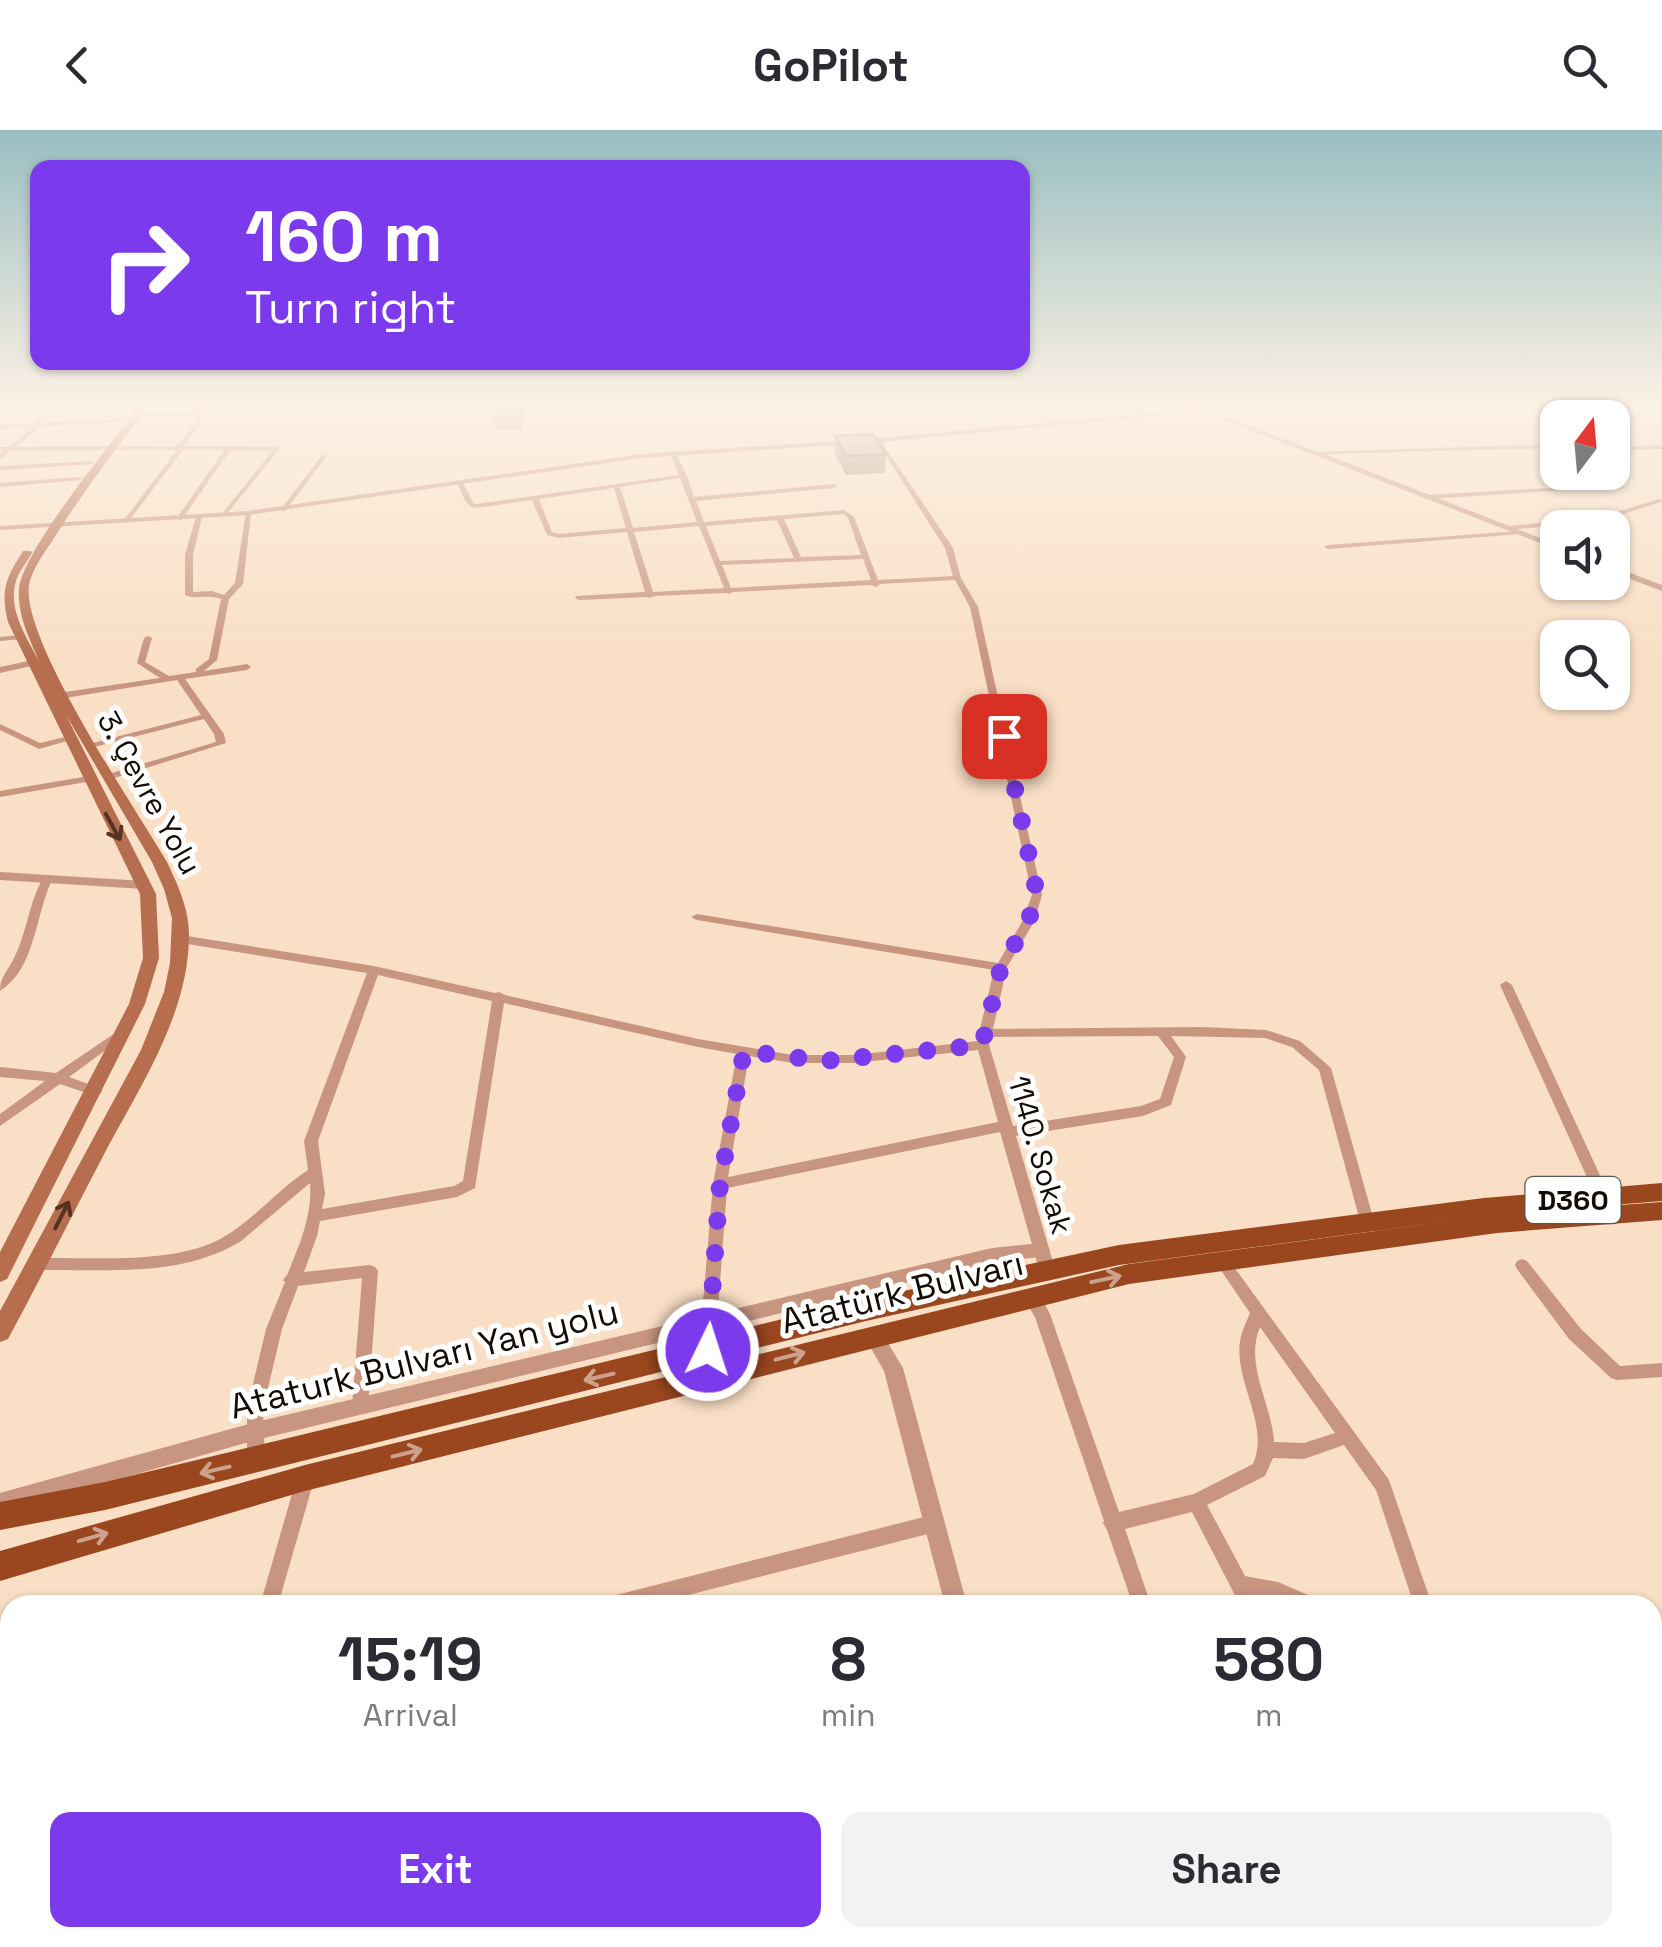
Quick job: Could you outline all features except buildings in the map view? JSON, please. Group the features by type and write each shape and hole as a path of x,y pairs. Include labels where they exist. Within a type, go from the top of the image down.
{"highway":[{"name":"Atatürk Bulvarı","path":"0,1516 256,1460 708,1337 1044,1260 1662,1192"},
{"name":"Atatürk Bulvarı","path":"4,1562 305,1478 1030,1296 1221,1260 1497,1224 1662,1211"},
{"path":"0,1531 105,1496"}],"main road":[{"name":"3. Çevre Yolu","path":"0,1332 168,1004 180,939 170,880 90,746 34,634 23,592 27,576 75,489"},
{"name":"3. Çevre Yolu","path":"0,1273 5,1245 96,1091 148,976 151,958 152,916 144,885 4,602 7,575 55,524 80,489"}],"street":[{"path":"126,521 150,489"},
{"path":"180,518 200,489"},
{"path":"224,514 245,489"},
{"path":"283,510 299,489"},
{"path":"0,528 283,510 428,489"},
{"path":"463,489 471,506 588,489"},
{"path":"617,489 650,596"},
{"path":"688,489 729,592"},
{"path":"692,499 803,489"},
{"path":"911,489 949,548 957,578 974,607 1037,894 1028,922 1001,967 982,1039"},
{"path":"1403,489 1540,541"},
{"path":"1426,498 1551,490"},
{"path":"535,498 551,535 846,513 876,585"},
{"path":"1506,528 1602,519 1658,501"},
{"path":"197,672 213,660 225,598 239,584 248,513"},
{"path":"778,516 798,560"},
{"path":"199,517 190,555 189,595 212,593 225,598"},
{"path":"1328,547 1519,533"},
{"path":"717,564 863,557"},
{"path":"1630,576 1662,588"},
{"path":"579,598 957,578"},
{"path":"0,639 20,636"},
{"path":"148,638 140,663 166,678"},
{"path":"0,670 33,663"},
{"path":"65,695 248,667"},
{"path":"108,777 220,744 219,734 179,677"},
{"path":"90,746 206,716"},
{"path":"0,727 39,746 70,740"},
{"path":"0,794 89,779"},
{"path":"0,876 144,885"},
{"path":"0,987 24,956 34,927 34,901 48,880"},
{"path":"696,917 1001,967"},
{"path":"180,939 374,970 744,1051 824,1061 982,1039 1162,1030 1266,1034 1313,1054 1325,1068 1367,1222"},
{"path":"256,1460 254,1409 313,1216 316,1172 311,1142 374,970"},
{"path":"1506,985 1603,1197"},
{"path":"313,1216 457,1191 470,1184 500,996"},
{"path":"720,1184 1007,1129 1143,1112 1166,1102 1180,1057 1162,1030"},
{"path":"0,1121 124,1032"},
{"name":"1140. Sokak","path":"982,1039 1044,1260"},
{"path":"708,1337 720,1184 744,1051"},
{"path":"0,1072 56,1078 96,1091"},
{"path":"38,1264 162,1260 223,1244 285,1190 316,1172"},
{"path":"1221,1260 1383,1486 1421,1595"},
{"path":"1522,1266 1575,1334 1617,1374 1662,1370"},
{"path":"291,1280 370,1271 360,1406"},
{"path":"1030,1296 1042,1314 1138,1595"},
{"path":"1112,1523 1196,1502 1258,1470 1268,1450 1247,1358 1248,1332 1258,1314"},
{"path":"873,1336 893,1368 953,1595"},
{"name":"Ataturk Bulvarı Yan yolu","path":"0,1504 256,1431 360,1406 708,1337"},
{"path":"1268,1450 1304,1451 1348,1436"},
{"path":"272,1595 305,1478"},
{"path":"1196,1502 1247,1595"},
{"path":"652,1595 932,1524"},
{"path":"1244,1585 1288,1595"}],"route":[{"path":"708,1350 720,1184 744,1051 824,1061 982,1045 1001,967 1028,922 1037,894 1004,736"}]}
